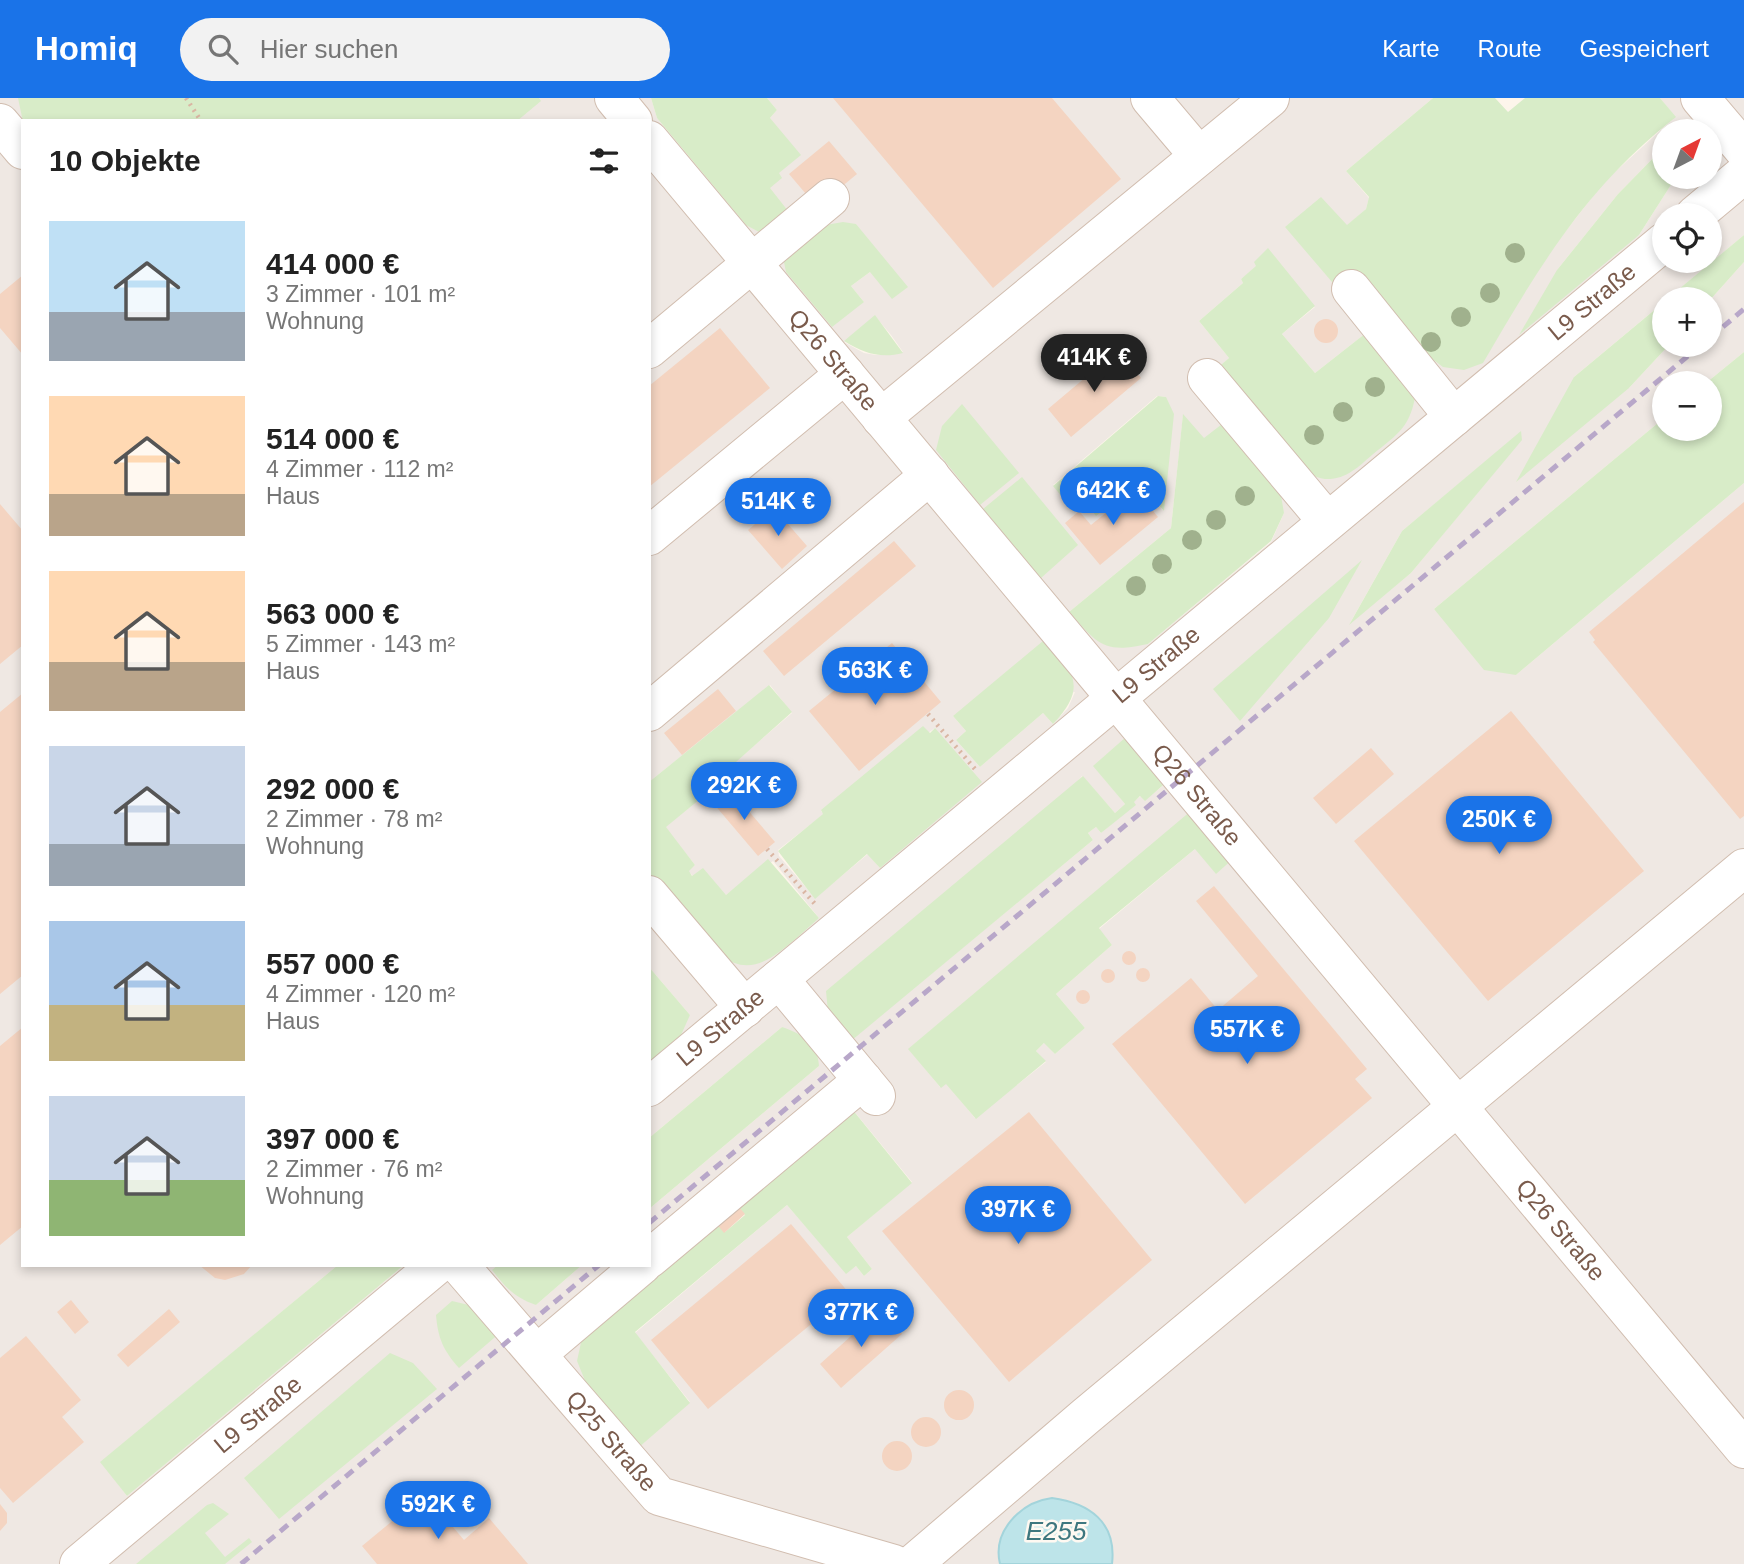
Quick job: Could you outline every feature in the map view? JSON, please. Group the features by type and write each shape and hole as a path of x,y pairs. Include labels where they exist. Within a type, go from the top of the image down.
{"lane":[{"path":"1150,98 1199,156"},
{"path":"881,418 1270,98"},
{"path":"1700,98 1744,150"},
{"path":"0,123 21,148"},
{"name":"Q26 Straße","path":"651,143 1744,1449"},
{"path":"1709,203 1744,174"},
{"path":"651,346 830,198"},
{"name":"L9 Straße","path":"651,1085 1652,252"},
{"path":"1351,289 1454,417"},
{"path":"651,534 845,374"},
{"path":"1207,378 1328,520"},
{"path":"651,710 930,475"},
{"path":"913,1564 1744,868"},
{"path":"651,897 745,1008"},
{"path":"651,1257 870,1088 779,979"},
{"name":"L9 Straße","path":"79,1564 435,1267"},
{"name":"Q25 Straße","path":"461,1267 659,1496 894,1564"},
{"path":"537,1354 640,1267"}],"path":[{"path":"186,98 200,119"},
{"path":"928,714 999,796"},
{"path":"767,849 838,931"}],"shaded area":[{"path":"0,98 651,98 657,118 746,225 779,173 770,118 777,110 767,98 1433,98 1346,171 1369,198 1366,209 1348,225 1285,227 1541,263 1604,182 1652,138 1652,159 1618,194 1557,270 1639,235 1652,215 1652,273 1699,273 1682,287 1652,287 1652,312 1574,377 1629,388 1658,357 1722,357 1722,287 1744,262 1744,352 1721,371 1652,371 1652,428 1434,609 1516,675 1744,483 1744,1564 0,1564","holes":["856,224 870,272 851,286 864,302 783,257","1257,266 1315,307 1282,334 1315,373 1371,329 1298,468 1216,370 1229,358 1199,321 1243,283 1241,279","875,316 903,352 876,355 864,353 844,342","1157,396 1166,397 1163,510 1138,481 1096,515 1085,502 1053,485","1183,415 1204,439 1284,513 1271,542 1148,644 1069,612 1171,528","1521,432 1521,440 1411,573 1350,623 1402,531","1075,692 1068,708 1053,724 1043,713 980,767 956,740 966,731 953,716","935,728 880,868 868,854 815,898 779,856 778,850 824,814 821,811","1094,766 1169,781 1145,800 1141,796 1133,802 1135,804 1101,833 1096,827 1088,833 1093,840 851,1040 1082,776 1115,813 1125,804","1193,811 1195,849 1099,929 1112,945 1056,994 1085,1028 1055,1054 1045,1042 1036,1051 1046,1062 975,1118 946,1083 940,1087 909,1049","853,1110 912,1182 847,1237 872,1269 864,1276 856,1266 846,1273 787,1205 635,1333 690,1402 577,1361 716,1224 724,1233"]},
{"path":"1660,98 1744,98 1744,235 1722,253 1722,203 1659,203 1668,189 1722,189 1722,119 1673,119 1675,117"}],"green space":[{"path":"18,98 539,98 541,101 519,119 22,119"},
{"path":"651,98 767,98 777,110 770,118 801,155 779,173 782,178 770,188 792,216 761,233 746,225 657,118"},
{"path":"1433,98 1495,98 1508,112 1525,98 1660,98 1676,117 1652,119 1652,137 1616,171 1567,230 1524,294 1483,363 1464,370 1443,367 1338,289 1285,227 1321,197 1347,225 1366,209 1369,197 1346,171"},
{"path":"1652,159 1652,189 1668,189 1659,203 1652,203 1652,215 1639,235 1519,335 1557,270 1618,194"},
{"path":"843,222 856,224 908,287 892,299 870,272 851,286 864,302 832,327 786,272 783,257 820,226"},
{"path":"1744,235 1744,262 1722,287 1681,287 1698,273 1722,273 1722,253"},
{"path":"1268,248 1315,306 1282,334 1315,373 1371,329 1416,391 1411,413 1402,428 1357,468 1339,477 1325,479 1312,475 1267,434 1215,370 1229,358 1199,321 1243,283 1241,279 1256,266 1254,262"},
{"path":"1652,312 1652,357 1658,357 1629,388 1516,482 1574,377"},
{"path":"875,315 903,353 872,354 844,341"},
{"path":"1744,352 1744,483 1516,675 1484,670 1434,609 1652,428 1652,441 1722,441 1721,371"},
{"path":"1158,396 1166,397 1174,414 1164,511 1138,481 1096,516 1085,502 1073,510 1053,486"},
{"path":"962,404 1019,473 980,505 936,450 942,426"},
{"path":"1183,414 1204,438 1226,421 1279,484 1284,513 1271,541 1148,644 1111,647 1095,639 1069,612 1171,528"},
{"path":"1521,431 1522,440 1411,573 1349,625 1402,531"},
{"path":"1022,477 1078,545 1041,578 983,509"},
{"path":"1362,560 1329,618 1240,721 1213,689"},
{"path":"1049,636 1070,671 1073,680 1071,700 1053,724 1043,713 980,767 956,740 966,731 953,716"},
{"path":"769,685 792,712 736,762 739,767 666,827 695,865 689,871 692,876 703,868 726,895 768,859 819,918 766,960 752,965 738,964 723,957 706,943 651,879 651,780"},
{"path":"923,726 930,733 935,728 982,782 880,868 867,854 815,899 778,851 823,814 821,810"},
{"path":"1126,737 1169,780 1145,801 1140,796 1134,802 1136,805 1101,833 1096,827 1088,833 1093,840 851,1041 828,1012 826,991 1083,776 1115,813 1125,804 1093,766"},
{"path":"1192,810 1234,858 1216,874 1195,849 1099,928 1112,945 1056,994 1085,1028 1055,1054 1044,1043 1036,1051 1046,1061 976,1119 946,1084 941,1088 908,1049"},
{"path":"651,969 690,1015 681,1035 651,1060"},
{"path":"782,1027 808,1040 816,1051 819,1066 651,1207 651,1136"},
{"path":"852,1109 912,1183 847,1237 872,1269 864,1276 856,1266 846,1274 787,1205 635,1332 690,1403 638,1448 586,1383 577,1361 582,1338 716,1223 725,1232 745,1215 737,1205"},
{"path":"336,1267 402,1267 127,1496 100,1462"},
{"path":"496,1267 580,1267 536,1305 516,1295 492,1270"},
{"path":"452,1301 477,1307 501,1332 459,1368 442,1343 436,1315"},
{"path":"390,1353 413,1363 437,1389 279,1519 244,1478"},
{"path":"213,1503 229,1514 205,1533 225,1557 249,1538 252,1542 225,1564 136,1564 207,1505"}],"water":[{"name":"E255","path":"1052,1498 1078,1505 1098,1517 1110,1537 1112,1564 1000,1564 1000,1540 1011,1520 1030,1505"}],"building":[{"path":"833,98 1052,98 1121,179 993,288"},
{"path":"829,141 857,174 817,207 789,174"},
{"path":"21,277 21,353 0,328 0,294"},
{"path":"1326,319 1337,326 1338,331 1331,342 1326,343 1315,336 1314,331 1321,320"},
{"path":"720,328 770,388 651,485 651,384"},
{"path":"1118,350 1141,378 1071,437 1048,409"},
{"path":"1135,489 1158,517 1100,565 1065,523 1079,511 1091,525"},
{"path":"1744,502 1744,816 1740,819 1593,642 1595,640 1589,632"},
{"path":"0,504 21,529 21,647 0,664"},
{"path":"774,508 807,546 782,569 748,530"},
{"path":"894,541 916,566 784,676 763,651"},
{"path":"892,643 941,702 859,771 809,711"},
{"path":"718,689 736,711 682,755 664,733"},
{"path":"21,695 21,977 0,994 0,712"},
{"path":"1511,711 1644,871 1488,1001 1354,841"},
{"path":"1371,748 1394,774 1336,824 1313,798"},
{"path":"729,788 775,842 758,856 713,803"},
{"path":"1214,886 1367,1069 1355,1079 1372,1098 1245,1204 1112,1044 1191,978 1218,1010 1258,976 1196,901"},
{"path":"1129,951 1134,953 1134,963 1129,965 1124,963 1122,958 1124,953"},
{"path":"1143,968 1148,970 1148,980 1143,982 1138,980 1136,975 1138,970"},
{"path":"1108,969 1113,971 1113,981 1108,983 1103,981 1101,976 1103,971"},
{"path":"1083,990 1088,992 1088,1002 1083,1004 1078,1002 1076,997 1078,992"},
{"path":"21,1029 21,1228 0,1245 0,1046"},
{"path":"1029,1112 1152,1260 1009,1382 882,1231"},
{"path":"737,1205 745,1214 724,1233 716,1223"},
{"path":"791,1224 849,1293 708,1409 651,1340"},
{"path":"201,1267 250,1267 244,1274 225,1280 215,1278"},
{"path":"71,1300 89,1322 75,1334 57,1312"},
{"path":"169,1309 180,1322 128,1367 117,1355"},
{"path":"880,1310 902,1334 841,1388 820,1364"},
{"path":"26,1336 81,1400 62,1417 84,1442 13,1503 0,1488 0,1358"},
{"path":"959,1390 970,1394 974,1405 970,1416 959,1420 948,1416 944,1405 948,1394"},
{"path":"926,1417 937,1421 941,1432 937,1443 926,1447 915,1443 911,1432 915,1421"},
{"path":"897,1441 908,1445 912,1456 908,1467 897,1471 886,1467 882,1456 886,1445"},
{"path":"425,1494 464,1540 489,1518 528,1564 377,1564 362,1546"},
{"path":"0,1504 7,1513 7,1523 0,1531"}],"railway":[{"path":"1722,328 1744,309"},
{"path":"651,1221 1687,357"},
{"path":"241,1564 597,1267"}]}
